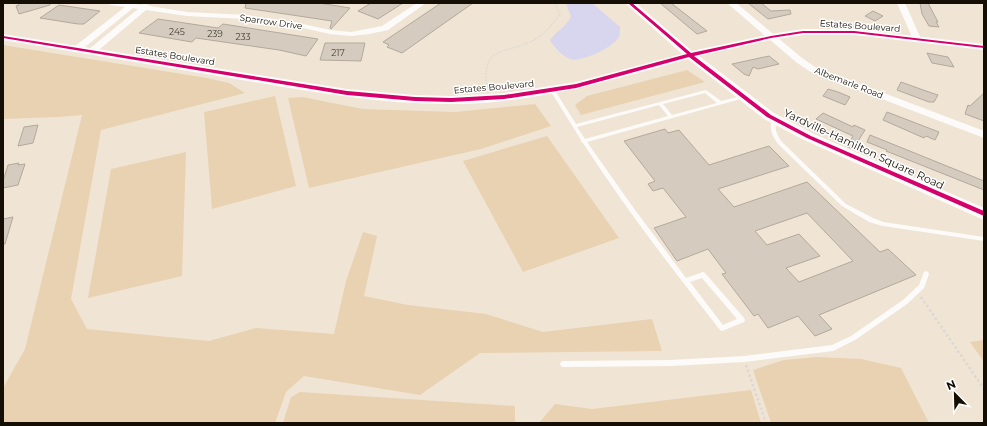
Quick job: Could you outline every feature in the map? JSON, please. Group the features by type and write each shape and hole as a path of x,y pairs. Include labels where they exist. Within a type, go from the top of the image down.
{"street":[{"name":"Sparrow Drive","path":"111,3 147,5 195,15 246,17 294,24 330,32 351,34 385,28 422,3"},
{"name":"Yardville-Hamilton Square Road","path":"630,3 690,56 742,97 776,119 809,137 984,214"},
{"name":"Albemarle Road","path":"731,3 798,60 812,69 984,135"},
{"path":"901,3 917,39"},
{"path":"77,49 133,4"},
{"path":"91,52 147,5"},
{"name":"Estates Boulevard","path":"3,37 347,94 415,99 488,98 576,86 690,56 771,37 820,31 854,32 984,47"}],"lane":[{"path":"552,90 583,141 685,281 722,328 742,320 703,275 685,281"},
{"path":"574,126 706,91 720,102"},
{"path":"583,141 742,97"},
{"path":"660,103 671,116"},
{"path":"776,119 772,126 773,131 780,143 844,205 858,214 883,224 984,239"},
{"path":"563,364 671,363 744,359 833,348 854,338 905,302 922,286 926,274"}],"path":[{"path":"488,98 485,73 486,64 493,56 506,49 532,41 539,37 560,14 555,3"},
{"path":"917,291 984,389"},
{"path":"744,359 766,423"}],"shaded area":[{"path":"3,45 207,78 229,83 245,93 101,130 71,299 87,329 209,341 256,328 334,334 346,281 363,232 377,236 364,296 408,305 486,314 543,332 652,319 662,351 480,353 420,395 304,376 286,392 275,423 3,423 3,388 25,349 82,115 3,119"},
{"path":"687,70 705,82 581,115 575,105 587,96"},
{"path":"275,96 296,186 212,209 204,112"},
{"path":"302,97 363,109 455,112 535,104 551,126 481,149 309,188 288,98"},
{"path":"547,136 619,238 523,272 463,161"},
{"path":"186,152 182,276 88,298 111,169"},
{"path":"984,340 984,362 970,342"},
{"path":"817,357 861,359 901,368 929,423 771,423 753,370 784,360"},
{"path":"751,390 761,423 539,423 555,404 592,409"},
{"path":"300,392 515,406 515,423 283,423 291,397"}],"water":[{"path":"566,3 592,3 620,27 619,37 611,45 582,59 575,60 564,56 550,40 571,17"}],"building":[{"path":"17,3 50,3 50,5 19,14 16,6 19,5"},
{"path":"246,3 319,3 350,8 331,29 332,21 245,8"},
{"path":"371,3 403,3 378,19 358,11"},
{"path":"441,3 473,3 402,53 387,47 389,45 383,42"},
{"path":"660,3 671,3 707,31 697,34"},
{"path":"748,3 761,3 771,11 790,10 791,14 768,19"},
{"path":"920,3 928,3 939,27 929,26 922,14"},
{"path":"59,5 100,11 84,24 40,18"},
{"path":"873,11 883,16 875,21 865,16"},
{"path":"158,19 218,28 223,24 318,39 306,56 279,50 196,38 192,42 139,33"},
{"path":"325,43 365,43 361,61 320,60"},
{"path":"927,53 948,57 954,67 932,63"},
{"path":"769,56 779,64 758,69 753,67 749,76 744,74 732,64"},
{"path":"901,82 938,95 934,102 929,102 897,90"},
{"path":"828,89 850,97 845,105 823,96"},
{"path":"984,93 984,121 965,114 968,105 970,106"},
{"path":"887,112 939,132 935,140 926,136 924,138 883,120"},
{"path":"823,113 853,127 854,125 865,130 853,149 847,147 853,136 816,119"},
{"path":"38,125 33,143 18,146 24,127"},
{"path":"665,129 668,133 679,130 709,165 769,146 789,166 718,189 734,207 807,182 880,252 888,249 916,275 819,315 832,329 815,336 798,316 768,328 758,314 754,316 722,274 726,273 708,249 677,261 654,228 686,217 663,188 653,191 648,184 655,181 624,141","holes":["807,213 853,261 799,282 786,268 820,256 799,234 767,245 755,231"]},
{"path":"870,135 984,181 984,190 867,142"},
{"path":"19,163 18,165 25,164 18,185 3,188 3,181 8,165"},
{"path":"13,217 5,244 3,244 3,219"}],"cycle path":[{"path":"630,3 690,55 769,116 809,137 984,214"},
{"path":"3,37 347,93 415,99 451,100 504,97 576,86 690,55 771,37 803,32 854,32 984,47"}]}
